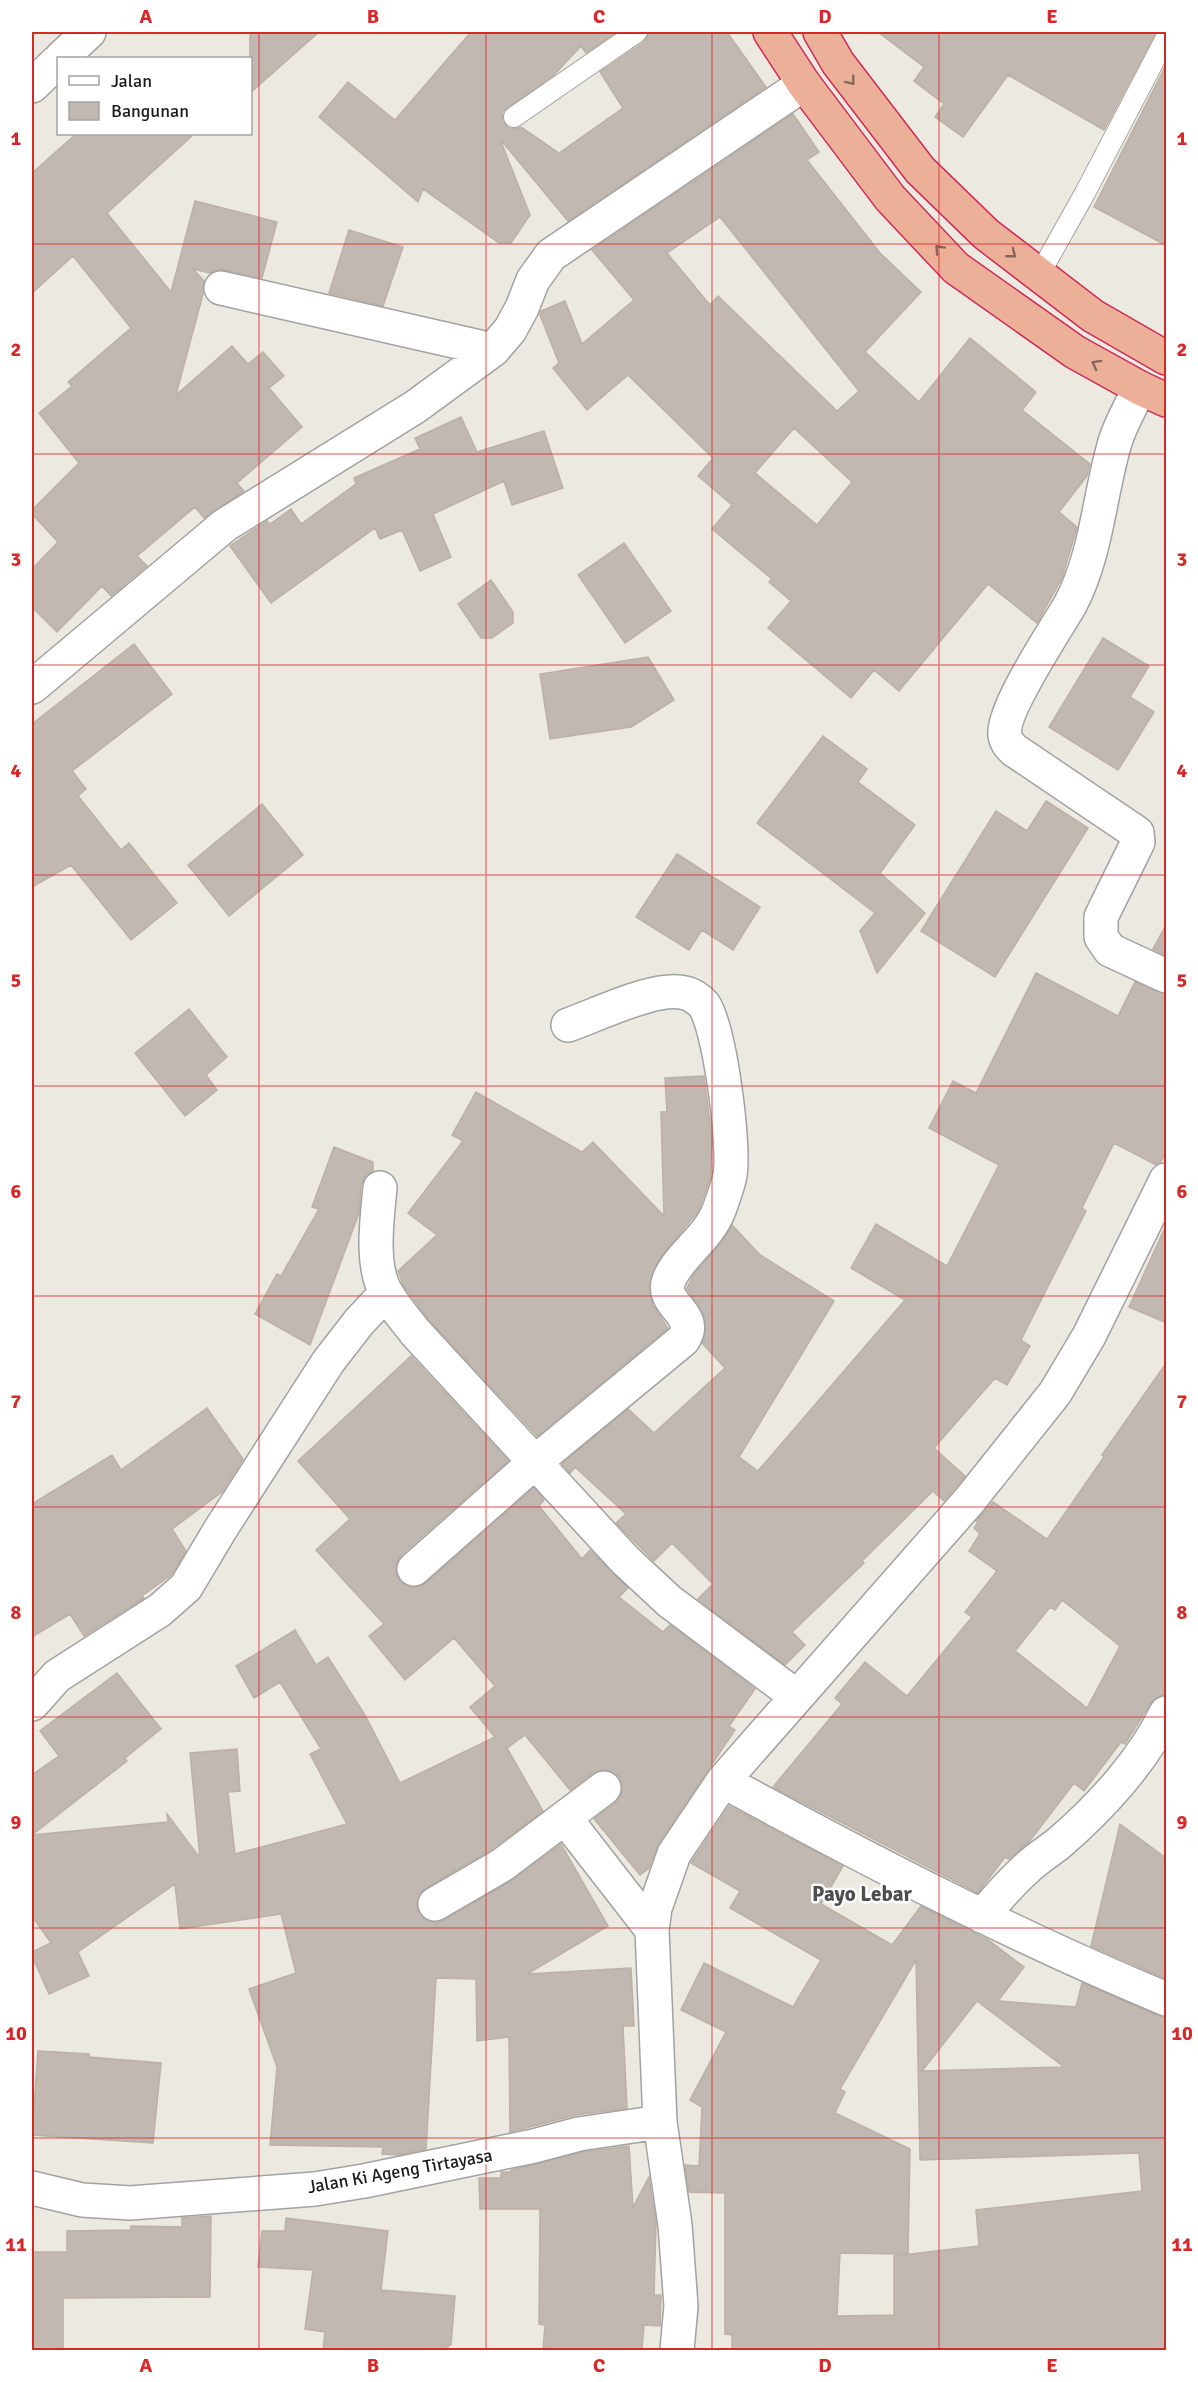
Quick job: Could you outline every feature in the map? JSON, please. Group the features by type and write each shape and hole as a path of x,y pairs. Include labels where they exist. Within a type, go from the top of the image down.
{"highway":[{"path":"771,32 804,84 890,198 956,268 1075,352 1153,394"},
{"path":"820,32 838,63 920,170 986,234 1094,316 1167,358"}],"street":[{"path":"63,57 89,32"},
{"path":"32,86 57,63"},
{"path":"32,687 225,525 415,407 493,350 510,330 533,280 550,255 804,84"},
{"path":"221,288 493,350"},
{"path":"1153,394 1122,421 1114,445 1088,562 1070,604 1034,662 1004,733 1008,744 1014,750 1137,832 1138,842 1101,917 1101,937 1110,950 1167,976"},
{"path":"414,1569 534,1462 683,1340 688,1330 688,1323 669,1295 668,1282 673,1272 710,1227 718,1212 730,1175 729,1123 717,1042 704,1006 698,999 687,993 656,993 568,1025"},
{"path":"677,2350 681,2306 675,2225 660,2122 652,1929 655,1908 674,1854 723,1781 969,1501 1055,1393 1154,1236 1167,1180"},
{"path":"380,1188 377,1254 381,1280 386,1293 444,1366 625,1560 669,1601 796,1696"},
{"path":"32,1704 57,1676 160,1610 186,1587 226,1520 328,1362 359,1322 386,1293"},
{"path":"982,1916 1027,1868 1059,1843 1108,1794 1136,1762 1158,1731 1167,1713"},
{"path":"723,1781 842,1846 982,1916 1109,1975 1167,1999"},
{"path":"435,1904 502,1865 604,1788"},
{"path":"565,1818 652,1929"},
{"name":"Jalan Ki Ageng Tirtayasa","path":"32,2188 82,2200 130,2203 315,2189 534,2146 579,2134 660,2122"}],"lane":[{"path":"514,117 637,32"},
{"path":"1038,274 1085,193 1167,38"}],"building":[{"path":"250,32 319,32 252,91 252,57 250,57"},
{"path":"471,32 617,32 586,53 581,46 554,75 503,111 502,119 508,128 521,127 559,153 623,108 600,72 644,42 649,32 727,32 766,87 568,221 500,139 530,215 511,243 499,243 423,189 418,202 319,117 348,82 395,120"},
{"path":"878,32 1156,32 1104,130 1008,75 963,137 935,117 944,104 914,81 924,67"},
{"path":"1167,63 1167,246 1094,207"},
{"path":"793,114 819,152 807,160 880,253 921,292 865,352 919,402 970,338 1036,392 1022,410 1090,464 1087,476 1059,512 1077,527 1062,578 1037,623 988,584 899,691 874,670 851,698 768,628 791,601 769,582 772,579 712,529 732,505 698,476 713,458 628,375 587,410 553,368 559,363 540,315 541,311 565,301 582,344 634,300 592,250","holes":["720,217 859,391 837,411 718,296 710,305 667,253","794,428 852,482 817,525 755,473"]},
{"path":"75,135 193,135 107,213 171,292 195,201 277,222 262,278 225,270 210,273 193,269 204,281 203,294 176,395 232,346 248,364 263,352 284,376 269,388 302,427 237,483 244,491 204,518 195,507 137,556 147,566 111,596 102,586 57,632 32,607 32,569 58,542 32,514 32,510 79,463 39,413 72,386 68,382 131,328 73,256 32,293 32,173"},
{"path":"349,230 403,247 383,306 329,293"},
{"path":"461,417 477,452 544,431 563,488 512,505 504,481 433,514 451,557 420,571 402,530 380,539 375,528 271,603 230,546 267,521 270,524 291,509 301,524 356,484 354,478 420,449 415,438"},
{"path":"624,543 671,611 625,643 578,575"},
{"path":"491,580 513,612 513,623 492,638 481,638 458,604"},
{"path":"1103,638 1149,666 1130,697 1154,712 1118,770 1049,727"},
{"path":"134,644 172,694 72,771 86,789 78,796 121,850 129,843 177,903 131,940 71,865 32,887 32,724"},
{"path":"648,657 674,700 631,727 550,739 540,674"},
{"path":"823,736 867,769 858,782 915,825 880,873 925,913 877,973 860,931 875,913 757,823"},
{"path":"1046,801 1088,828 995,977 921,931 996,811 1027,831"},
{"path":"262,804 303,855 229,916 188,865"},
{"path":"677,854 760,907 733,950 702,930 689,950 636,917"},
{"path":"1167,923 1167,956 1153,949"},
{"path":"1036,973 1118,1016 1135,982 1167,995 1167,1151 1160,1163 1156,1165 1114,1143 1082,1208 1086,1211 1021,1340 1030,1346 1007,1385 995,1378 934,1448 965,1476 944,1501 933,1491 862,1561 864,1563 792,1632 805,1645 785,1665 698,1599 713,1584 672,1543 654,1561 616,1523 626,1514 575,1467 570,1473 562,1464 628,1409 654,1433 725,1368 702,1343 706,1331 704,1316 687,1288 694,1274 722,1242 732,1225 760,1255 834,1301 739,1457 758,1471 905,1300 851,1268 876,1224 947,1266 999,1165 929,1128 953,1081 976,1093"},
{"path":"189,1009 227,1057 206,1075 217,1090 185,1116 135,1053"},
{"path":"704,1076 712,1140 710,1179 698,1211 658,1261 649,1285 653,1306 668,1328 537,1436 429,1320 403,1285 398,1271 437,1235 408,1213 463,1141 452,1135 476,1092 582,1152 593,1142 664,1216 661,1112 667,1112 665,1078"},
{"path":"334,1147 373,1162 373,1171 365,1177 361,1185 359,1213 310,1345 255,1314 277,1274 281,1276 319,1209 312,1207"},
{"path":"1167,1223 1167,1323 1129,1307"},
{"path":"411,1356 508,1461 401,1555 396,1564 400,1582 409,1587 417,1587 426,1583 534,1488 544,1500 539,1506 582,1559 590,1550 628,1588 619,1597 663,1632 670,1625 755,1689 729,1726 735,1730 658,1844 649,1868 640,1875 594,1819 621,1796 623,1786 619,1776 611,1771 601,1770 593,1773 570,1790 525,1735 507,1748 543,1811 492,1849 418,1895 416,1905 419,1914 426,1920 436,1923 511,1881 561,1844 608,1926 527,1974 631,1968 634,2026 623,2026 627,2108 576,2115 510,2132 509,2037 477,2041 476,1979 436,1978 426,2149 399,2155 382,2154 383,2147 270,2145 277,2067 249,1989 296,1973 281,1914 180,1929 175,1884 78,1952 89,1976 49,1994 32,1956 32,1952 51,1943 32,1916 32,1835 168,1822 167,1814 200,1858 190,1753 237,1749 240,1791 228,1792 235,1854 347,1824 310,1754 321,1749 280,1682 254,1698 236,1666 295,1630 316,1665 328,1657 365,1715 400,1783 495,1737 470,1707 495,1686 454,1638 405,1680 369,1636 384,1624 316,1550 350,1519 298,1461"},
{"path":"1167,1362 1167,1694 1157,1697 1150,1704 1125,1744 1121,1742 1084,1791 1074,1783 1029,1842 1009,1859 1005,1857 978,1893 773,1787 842,1704 835,1698 865,1662 907,1696 972,1617 965,1612 997,1571 969,1551 980,1534 974,1528 978,1523 976,1521 993,1502 1047,1539 1104,1457 1102,1455","holes":["1062,1600 1120,1646 1087,1708 1015,1651 1050,1607 1055,1610"]},
{"path":"207,1408 243,1459 222,1492 172,1529 186,1551 171,1575 142,1596 144,1598 84,1636 70,1614 32,1637 32,1504 112,1455 121,1470"},
{"path":"117,1673 161,1729 125,1758 127,1761 32,1835 32,1775 59,1756 40,1731"},
{"path":"729,1806 843,1866 821,1904 892,1945 921,1906 988,1940 1024,1967 998,2001 1076,2007 1082,1983 1159,2016 1167,2017 1167,2350 732,2350 732,2335 725,2334 725,2193 689,2192 685,2165 699,2166 702,2107 690,2100 726,2032 681,2010 704,1963 793,2007 821,1960 730,1908 740,1891 691,1863","holes":["916,1960 920,2160 1139,2153 1142,2191 976,2210 979,2246 894,2256 894,2315 837,2316 840,2253 908,2254 910,2149 835,2113 845,2092 840,2089","977,2001 1064,2067 922,2071"]},
{"path":"1120,1824 1167,1859 1167,1979 1091,1946"},
{"path":"38,2051 89,2054 89,2057 161,2063 153,2143 32,2135"},
{"path":"629,2146 633,2207 649,2177 656,2224 654,2295 661,2295 660,2326 644,2325 642,2350 543,2350 545,2325 539,2324 540,2209 480,2209 479,2178 501,2178 501,2172 511,2172 511,2170 583,2152"},
{"path":"211,2216 210,2297 63,2298 63,2350 32,2350 32,2252 67,2252 67,2231 131,2230 131,2226 182,2227 182,2218"},
{"path":"286,2218 388,2231 381,2290 455,2296 451,2345 448,2345 448,2350 323,2350 325,2332 305,2329 313,2270 258,2267 262,2231 285,2231"}],"district":[{"name":"Payo Lebar","path":"862,1894"}]}
